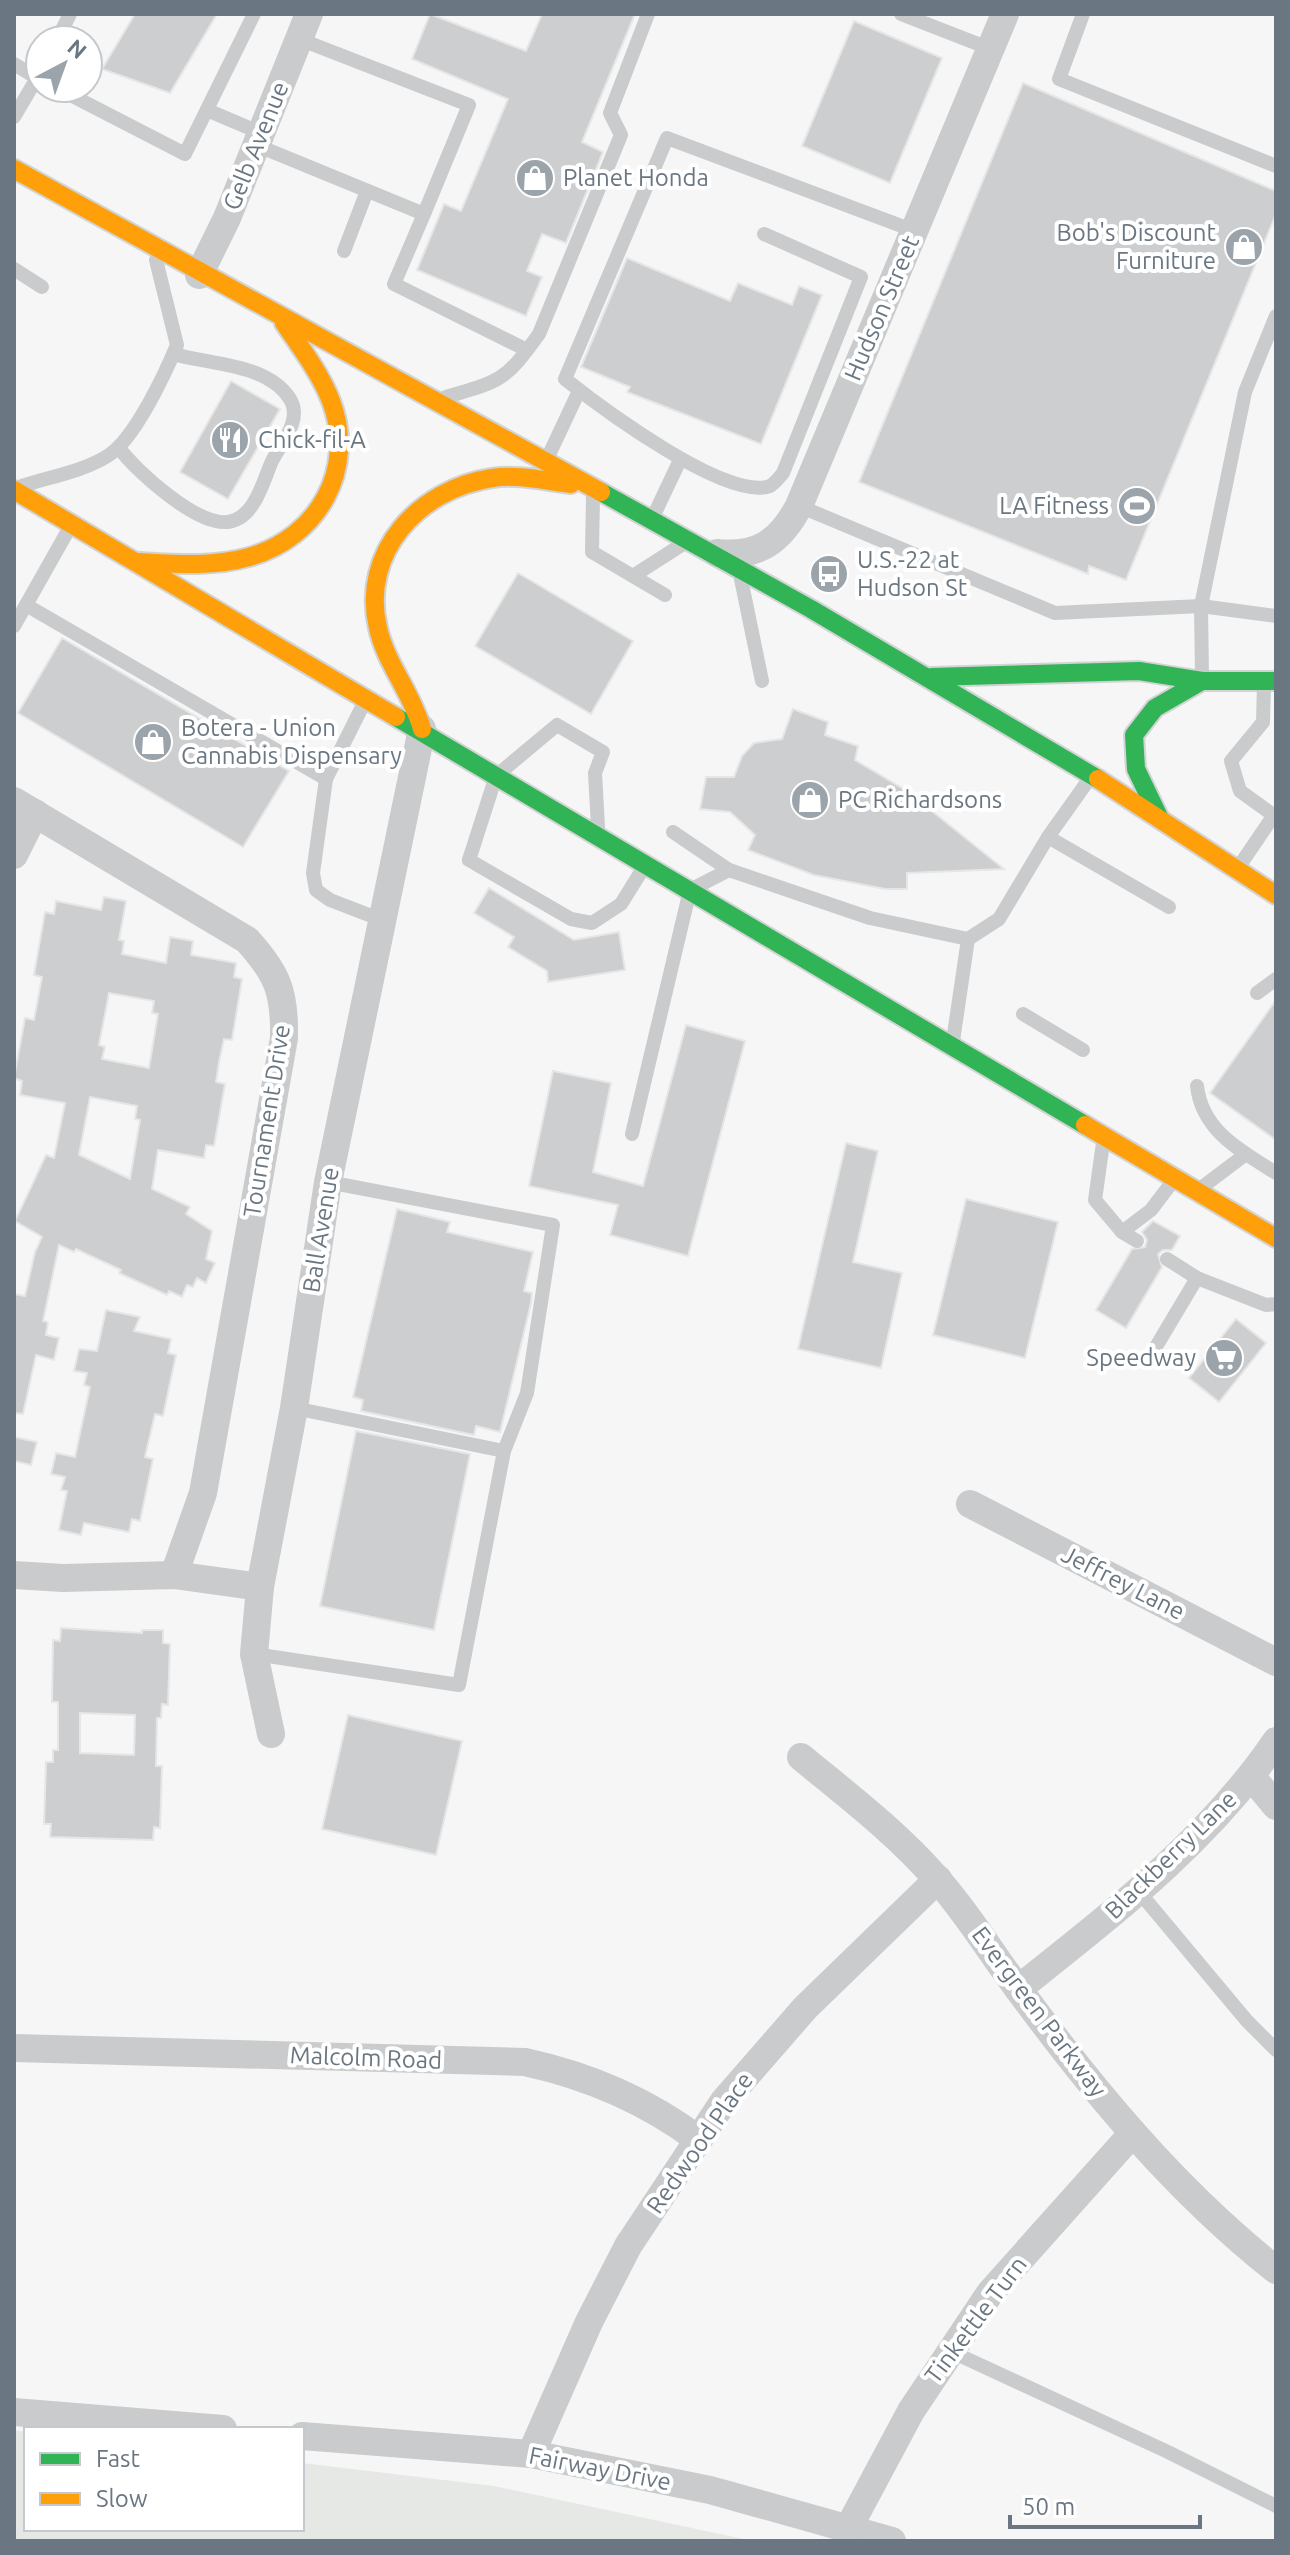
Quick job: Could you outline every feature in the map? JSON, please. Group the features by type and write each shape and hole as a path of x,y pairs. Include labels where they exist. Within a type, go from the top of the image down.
{"main road":[{"path":"17,174 727,559 1092,774 1276,895"},
{"path":"134,561 200,565 256,558 293,540 324,504 337,474 339,426 327,393 282,320"},
{"path":"422,729 413,700 384,648 374,612 375,582 393,536 426,501 475,481 512,477 593,488"},
{"path":"14,489 1276,1238"},
{"path":"932,677 1139,671 1202,681 1270,680"},
{"path":"1160,819 1135,771 1132,739 1146,713 1202,681"}],"street":[{"name":"Hudson Street","path":"727,559 767,546 782,535 799,506 1005,14"},
{"name":"Gelb Avenue","path":"199,275 304,26"},
{"name":"Ball Avenue","path":"271,1734 254,1654 260,1587 294,1408 328,1182 422,729"},
{"path":"14,855 25,807"},
{"name":"Tournament Drive","path":"25,807 247,940 271,967 285,1003 284,1038 203,1493 174,1575"},
{"name":"Jeffrey Lane","path":"970,1504 1276,1662"},
{"path":"14,1575 63,1578 174,1575 260,1587"},
{"name":"Blackberry Lane","path":"1018,1989 1140,1893 1252,1777 1276,1741"},
{"name":"Evergreen Parkway","path":"801,1757 892,1832 938,1879 1018,1989 1132,2134 1188,2192 1276,2270"},
{"path":"1252,1777 1276,1806"},
{"name":"Redwood Place","path":"531,2454 589,2322 628,2246 724,2101 805,2008 938,1879"},
{"name":"Malcolm Road","path":"14,2048 525,2062 576,2073 631,2097 699,2140"},
{"name":"Tinkettle Turn","path":"849,2527 911,2411 990,2293 1132,2134"},
{"path":"14,2412 198,2427"},
{"name":"Fairway Drive","path":"304,2436 531,2454 710,2490 892,2541"}],"lane":[{"path":"88,104 185,154 254,14"},
{"path":"434,401 498,382 539,334 621,135 610,113 648,14"},
{"path":"901,14 922,18 991,49"},
{"path":"1083,14 1059,79 1276,166"},
{"path":"304,26 469,105 394,284 527,350"},
{"path":"207,110 258,139 367,191 424,214"},
{"path":"764,234 861,277 783,473 773,485 746,484 680,460 565,379 667,138 915,231"},
{"path":"344,251 367,191"},
{"path":"14,489 100,460 119,448 174,354 176,335 154,249"},
{"path":"14,269 42,287"},
{"path":"1202,681 1201,606 1245,392 1276,316"},
{"path":"119,448 149,482 217,521 236,518 254,503 263,488 290,429 294,410 291,401 240,366 198,361 174,354"},
{"path":"546,461 579,391"},
{"path":"653,519 680,460"},
{"path":"593,488 592,552 665,595"},
{"path":"799,506 1055,613 1201,606 1276,616"},
{"path":"14,626 72,524"},
{"path":"633,576 691,539"},
{"path":"727,559 762,681"},
{"path":"26,605 326,779"},
{"path":"1237,869 1275,816 1240,791 1231,761 1269,723 1270,680"},
{"path":"367,697 326,779 313,873 316,890 330,900 382,920"},
{"path":"598,836 595,773 603,752 557,725 496,776 469,860 571,919 592,923 621,904 646,864"},
{"path":"673,832 729,870 870,918 968,939 999,919 1048,837 1092,774"},
{"path":"1048,837 1169,907"},
{"path":"632,1134 690,890 729,870"},
{"path":"953,1044 968,939"},
{"path":"1257,993 1276,979"},
{"path":"1023,1014 1083,1050"},
{"path":"1197,1086 1209,1122 1246,1154 1276,1173"},
{"path":"1105,1135 1095,1200 1122,1232 1137,1241"},
{"path":"1198,1191 1246,1154"},
{"path":"1122,1232 1151,1210 1176,1178"},
{"path":"254,1654 459,1685 504,1451 527,1393 553,1225 328,1182"},
{"path":"1167,1259 1197,1278 1266,1305 1276,1304"},
{"path":"1157,1345 1197,1278"},
{"path":"294,1408 504,1451"},
{"path":"1140,1893 1276,2050"},
{"path":"949,2350 1276,2506"}],"shaded area":[{"path":"14,2430 24,2432 24,2531 304,2531 304,2463 494,2486 753,2541 14,2541"}],"building":[{"path":"135,14 217,14 170,93 104,70"},
{"name":"Planet Honda","path":"430,14 526,51 542,14 635,14 582,142 603,152 566,243 542,234 527,271 542,277 526,316 417,270 444,204 461,211 508,99 412,59"},
{"path":"854,21 942,58 890,183 802,146"},
{"path":"1023,83 1276,191 1276,214 1126,580 1089,566 1088,574 859,482"},
{"path":"627,258 730,301 738,283 792,305 799,286 822,295 761,444 627,392 630,387 581,367"},
{"name":"Chick-fil-A","path":"231,381 280,409 228,499 180,472"},
{"path":"518,573 633,641 591,714 475,646"},
{"name":"Botera - Union Cannabis Dispensary","path":"62,638 289,771 243,847 18,713"},
{"name":"PC Richardsons","path":"793,709 828,722 825,735 858,746 855,760 907,791 1004,869 907,873 907,889 885,889 814,875 748,850 755,835 730,812 700,809 706,777 734,777 742,756 754,743 782,739"},
{"path":"489,888 574,940 619,932 625,970 548,982 547,971 508,947 514,937 474,913"},
{"path":"104,897 126,901 119,940 124,941 122,954 166,963 170,937 193,941 191,955 236,963 234,977 242,979 232,1040 224,1039 219,1062 216,1082 225,1084 214,1146 206,1145 204,1158 158,1150 152,1189 190,1207 186,1214 212,1231 206,1259 215,1263 206,1283 197,1278 193,1287 187,1285 182,1297 169,1291 167,1295 76,1249 74,1252 59,1245 43,1321 48,1322 46,1335 59,1338 54,1360 36,1355 23,1414 14,1413 14,1294 25,1296 35,1252 42,1237 15,1221 46,1155 54,1158 65,1103 20,1095 22,1081 14,1078 25,1018 34,1020 42,977 34,975 45,912 54,914 56,901 101,910","holes":["109,993 154,1001 152,1013 158,1014 149,1068 102,1059 105,1047 99,1045","90,1097 137,1106 135,1119 140,1120 130,1179 79,1155"]},
{"path":"1276,1000 1276,1140 1210,1093"},
{"path":"686,1025 745,1041 688,1256 610,1235 618,1205 529,1186 553,1071 611,1083 593,1172 643,1186"},
{"path":"846,1143 878,1151 853,1262 902,1273 881,1368 798,1349"},
{"path":"966,1199 1058,1222 1025,1358 933,1335"},
{"path":"397,1209 450,1222 447,1232 533,1252 524,1291 532,1293 531,1303 500,1432 476,1426 474,1435 361,1411 363,1400 353,1397"},
{"path":"1153,1221 1180,1236 1172,1250 1163,1250 1158,1254 1162,1267 1126,1328 1096,1310 1132,1249 1145,1247 1147,1240 1142,1232"},
{"path":"106,1310 140,1317 134,1331 171,1339 168,1353 176,1355 163,1416 155,1414 145,1457 153,1459 140,1521 132,1519 129,1532 84,1523 81,1535 59,1530 67,1491 61,1490 65,1477 51,1474 56,1453 75,1457 90,1387 84,1385 87,1373 74,1371 79,1349 97,1351"},
{"path":"1236,1319 1266,1343 1219,1402 1189,1378"},
{"path":"356,1431 470,1454 434,1630 320,1606"},
{"path":"14,1437 37,1442 31,1465 14,1461"},
{"path":"61,1628 142,1633 142,1630 163,1630 163,1643 170,1644 168,1705 162,1704 161,1718 157,1718 156,1766 162,1766 161,1799 160,1828 154,1827 153,1840 50,1837 51,1824 44,1824 46,1762 53,1762 53,1750 58,1750 58,1702 52,1702 53,1640 60,1641","holes":["80,1713 135,1715 134,1755 80,1753"]},
{"path":"348,1715 462,1741 436,1855 322,1829"}],"traffic: fast":[{"path":"601,492 811,609 1098,779"},
{"path":"932,677 1139,671 1202,681"},
{"path":"1202,681 1276,681"},
{"path":"1159,817 1136,769 1134,735 1155,708 1202,681"},
{"path":"396,717 1085,1125"}],"traffic: slow":[{"path":"14,169 601,492"},
{"path":"140,562 209,564 249,557 273,548 295,534 326,497 335,475 339,451 338,426 321,381 284,323"},
{"path":"422,729 378,628 375,600 378,574 387,550 419,510 465,484 512,477 571,484"},
{"path":"14,490 396,717"},
{"path":"1098,779 1276,895"},
{"path":"1085,1125 1276,1238"}],"place":[{"name":"Planet Honda","path":"535,178"},
{"name":"Bob's Discount Furniture","path":"1244,247"},
{"name":"Chick-fil-A","path":"230,440"},
{"name":"LA Fitness","path":"1137,506"},
{"name":"U.S.-22 at Hudson St","path":"829,574"},
{"name":"Botera - Union Cannabis Dispensary","path":"153,742"},
{"name":"PC Richardsons","path":"810,800"},
{"name":"Speedway","path":"1224,1358"}]}
